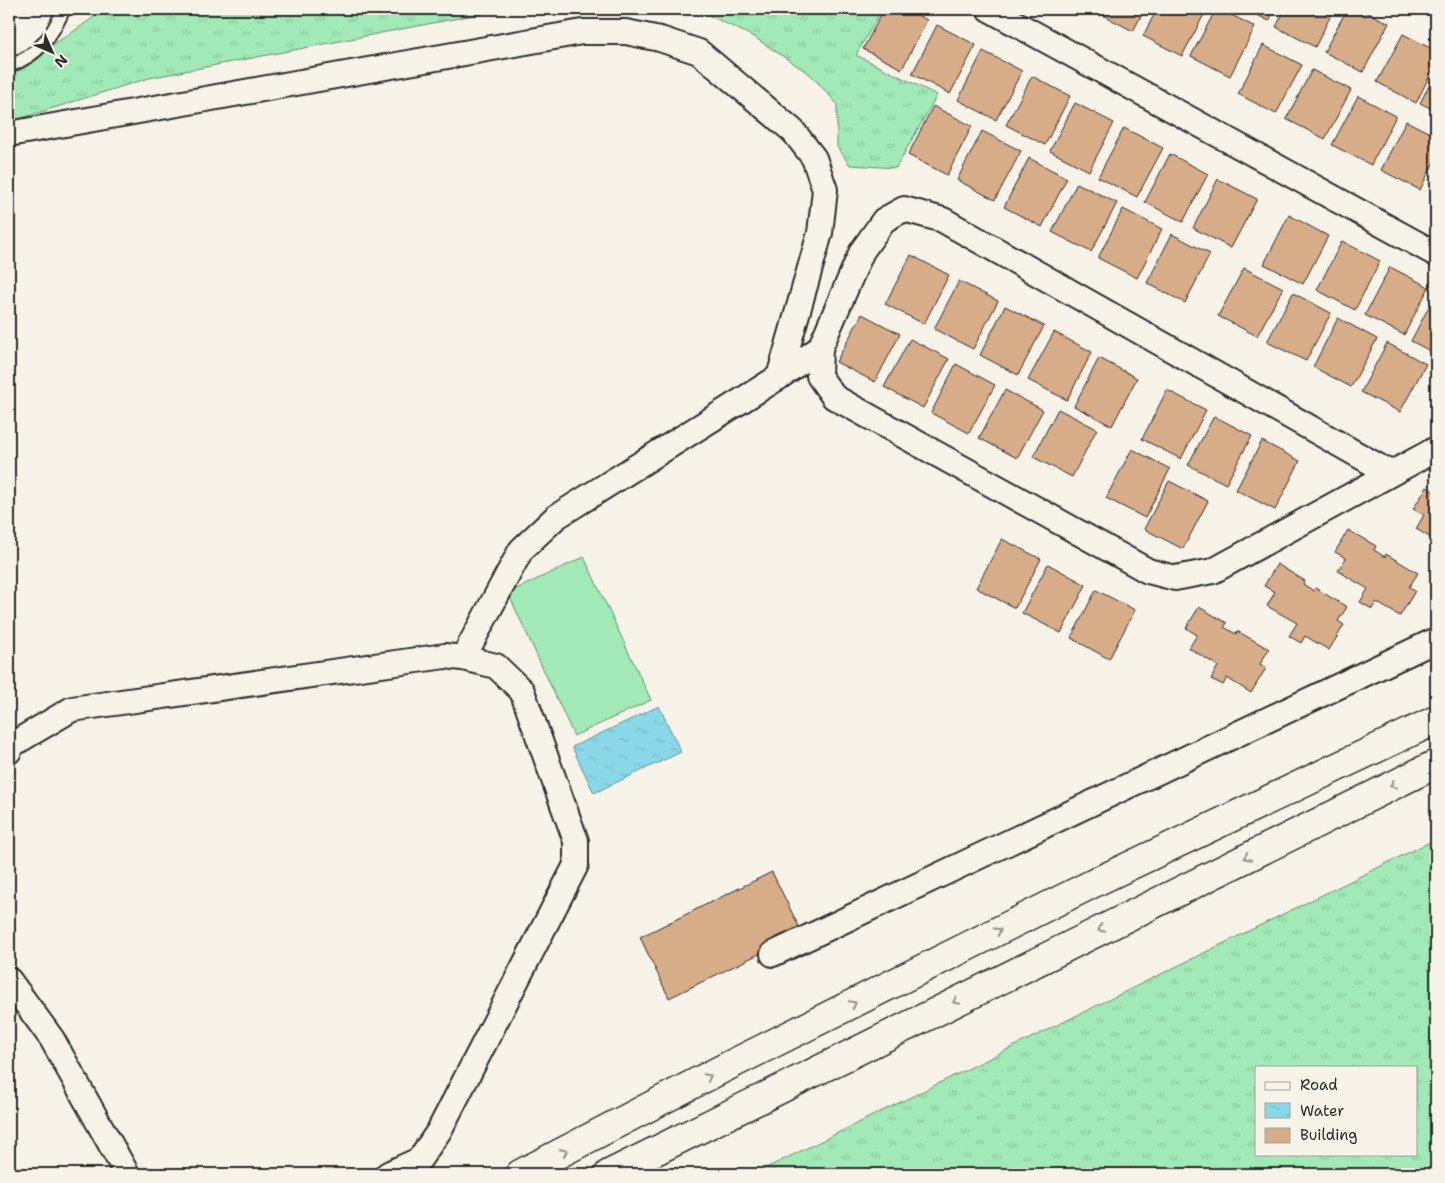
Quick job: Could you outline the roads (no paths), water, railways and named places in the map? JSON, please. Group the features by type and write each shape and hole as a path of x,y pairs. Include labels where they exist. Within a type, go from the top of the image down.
{"street":[{"path":"989,9 1436,254"},
{"path":"9,134 582,32 626,32 660,39 699,52 793,131 814,158 820,174 825,190 820,233 779,377"},
{"path":"1390,473 943,220 904,209 884,220 862,251 820,348 820,376 834,397 1148,571 1175,578 1214,571 1436,449"},
{"path":"463,658 521,550 556,517 779,377 820,348"},
{"path":"772,954 1436,640"},
{"path":"9,750 13,744 72,709 445,656 463,658 496,666 522,691 576,841 576,865 439,1131 419,1160 388,1174"},
{"path":"520,1174 728,1066 1091,884 1436,720"},
{"path":"609,1174 1436,764"},
{"path":"9,980 52,1039 127,1174"}],"lane":[{"path":"9,66 25,60 53,34 64,9"}],"water":[{"path":"659,706 681,752 594,793 572,747"}]}
